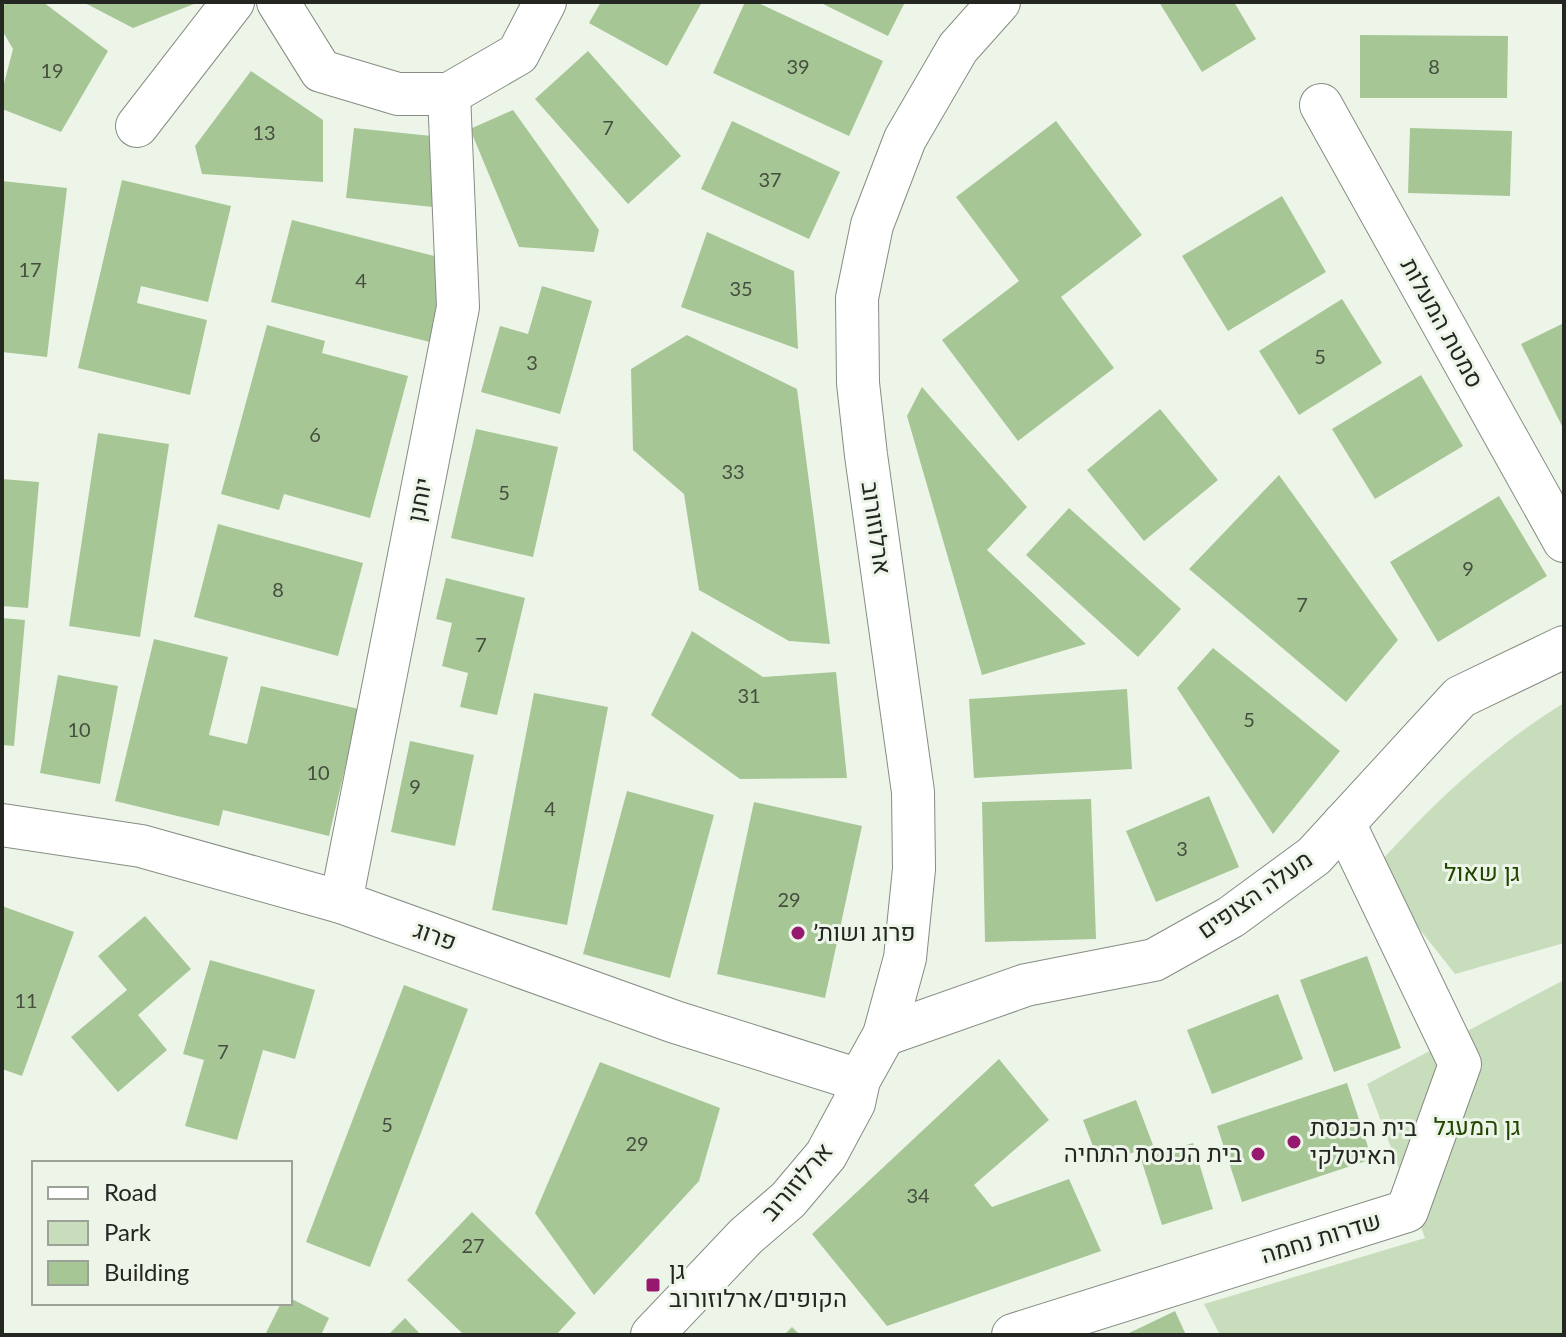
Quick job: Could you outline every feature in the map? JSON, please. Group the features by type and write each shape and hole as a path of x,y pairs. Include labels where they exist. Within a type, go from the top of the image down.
{"street":[{"path":"137,126 233,2"},
{"path":"278,2 321,71 398,94 449,94 518,54 545,2"},
{"name":"ארלוזורוב","path":"652,1335 746,1236 788,1200 826,1155 854,1103 859,1080 884,1035 905,958 914,869 913,792 864,440 858,383 857,298 872,225 905,139 958,48 999,2"},
{"name":"יוחנן","path":"341,902 458,307 449,94"},
{"name":"סמטת המעלות","path":"1321,105 1564,541"},
{"name":"מעלה הצופים","path":"884,1035 1026,985 1154,960 1231,917 1314,856 1460,697 1564,647"},
{"name":"שדרות נחמה","path":"1013,1335 1407,1211 1460,1064 1344,823"},
{"name":"פרוג","path":"2,825 141,846 341,902 675,1022 859,1080"}],"green space":[{"name":"גן שאול","path":"1564,703 1564,943 1455,974 1373,870 1462,779 1511,739"},
{"name":"גן המעגל","path":"1564,980 1564,1335 1220,1335 1204,1304 1425,1238 1367,1084"}],"building":[{"path":"7,2 43,2 108,51 61,132 2,109 2,91 13,49 2,30 2,7"},
{"path":"83,2 199,2 133,28"},
{"path":"601,2 702,2 667,66 589,23"},
{"path":"745,2 756,2 883,61 849,136 713,73"},
{"path":"819,2 905,2 888,36"},
{"path":"1159,2 1234,2 1256,39 1202,72"},
{"path":"1360,35 1508,36 1507,98 1360,98"},
{"path":"588,51 681,156 628,204 535,99"},
{"path":"251,71 323,120 323,182 202,174 195,146"},
{"path":"513,110 599,230 594,252 519,247 470,129"},
{"path":"732,121 840,172 809,239 701,189"},
{"path":"1056,121 1142,235 1061,297 1114,368 1018,441 942,340 1019,281 956,197"},
{"path":"354,128 441,137 433,207 346,198"},
{"path":"1410,128 1512,131 1510,196 1408,193"},
{"path":"122,180 231,206 208,302 141,286 137,303 207,320 190,395 78,368"},
{"path":"2,181 67,188 47,357 2,352"},
{"path":"1282,196 1326,272 1228,331 1182,256"},
{"path":"292,220 450,260 430,342 271,302"},
{"path":"707,232 794,271 798,349 681,307"},
{"path":"542,286 592,301 560,414 481,392 500,326 528,334"},
{"path":"1342,299 1382,363 1299,415 1259,351"},
{"path":"1564,323 1564,430 1521,344"},
{"path":"267,325 325,341 322,353 408,376 370,518 284,494 279,510 221,494"},
{"path":"687,335 797,389 830,644 789,641 699,590 684,494 633,450 631,369"},
{"path":"1421,375 1463,446 1375,499 1332,429"},
{"path":"922,387 1027,507 987,550 1086,644 982,675 907,416"},
{"path":"1160,409 1218,480 1144,541 1087,470"},
{"path":"476,429 558,447 533,557 451,538"},
{"path":"98,433 169,444 140,637 69,626"},
{"path":"1279,475 1398,640 1346,702 1189,569"},
{"path":"2,479 39,482 28,608 2,606"},
{"path":"1499,496 1547,576 1438,642 1390,562"},
{"path":"1069,508 1181,609 1138,657 1026,555"},
{"path":"218,524 363,563 338,656 194,617"},
{"path":"446,578 525,598 497,715 460,707 468,673 442,666 452,623 436,619"},
{"path":"2,618 25,620 14,746 2,745"},
{"path":"692,631 763,677 836,672 847,778 740,779 651,715"},
{"path":"154,639 228,657 209,735 247,744 261,686 359,709 329,836 223,810 219,826 115,801"},
{"path":"1213,648 1340,751 1273,834 1177,688"},
{"path":"58,675 118,686 100,784 40,773"},
{"path":"1127,689 1132,769 974,778 969,699"},
{"path":"534,693 608,707 567,925 492,910"},
{"path":"410,741 474,755 455,846 391,832"},
{"path":"627,791 714,815 670,978 583,954"},
{"path":"1209,796 1239,867 1156,902 1126,831"},
{"path":"1091,799 1096,939 985,942 982,802"},
{"path":"754,802 862,826 825,998 717,974"},
{"path":"2,906 74,932 22,1076 2,1069"},
{"path":"145,916 191,969 138,1015 167,1050 118,1092 71,1037 127,990 98,956"},
{"path":"1367,956 1401,1048 1334,1072 1300,980"},
{"path":"210,960 315,990 295,1059 263,1050 237,1140 185,1126 204,1060 183,1054"},
{"path":"404,985 468,1009 370,1267 306,1242"},
{"path":"1278,994 1303,1059 1212,1094 1187,1030"},
{"path":"999,1059 1049,1120 974,1185 992,1207 1069,1179 1101,1251 887,1326 812,1234"},
{"path":"600,1062 720,1108 699,1181 594,1295 535,1213"},
{"name":"בית הכנסת האיטלקי","path":"1347,1083 1372,1159 1242,1202 1217,1126"},
{"path":"1136,1100 1153,1145 1100,1165 1083,1120"},
{"path":"1193,1143 1213,1209 1162,1225 1141,1159"},
{"path":"472,1212 576,1313 556,1335 464,1335 407,1280"},
{"path":"292,1299 329,1318 321,1335 265,1335 280,1305 292,1305"},
{"path":"1175,1311 1186,1335 1125,1335"},
{"path":"405,1318 421,1335 388,1335"},
{"path":"792,1327 800,1335 784,1335"}],"place":[{"name":"פרוג ושות׳","path":"798,933"},
{"name":"בית הכנסת האיטלקי","path":"1294,1142"},
{"name":"בית הכנסת התחיה","path":"1258,1154"},
{"name":"גן הקופים/ארלוזורוב","path":"653,1285"}]}
